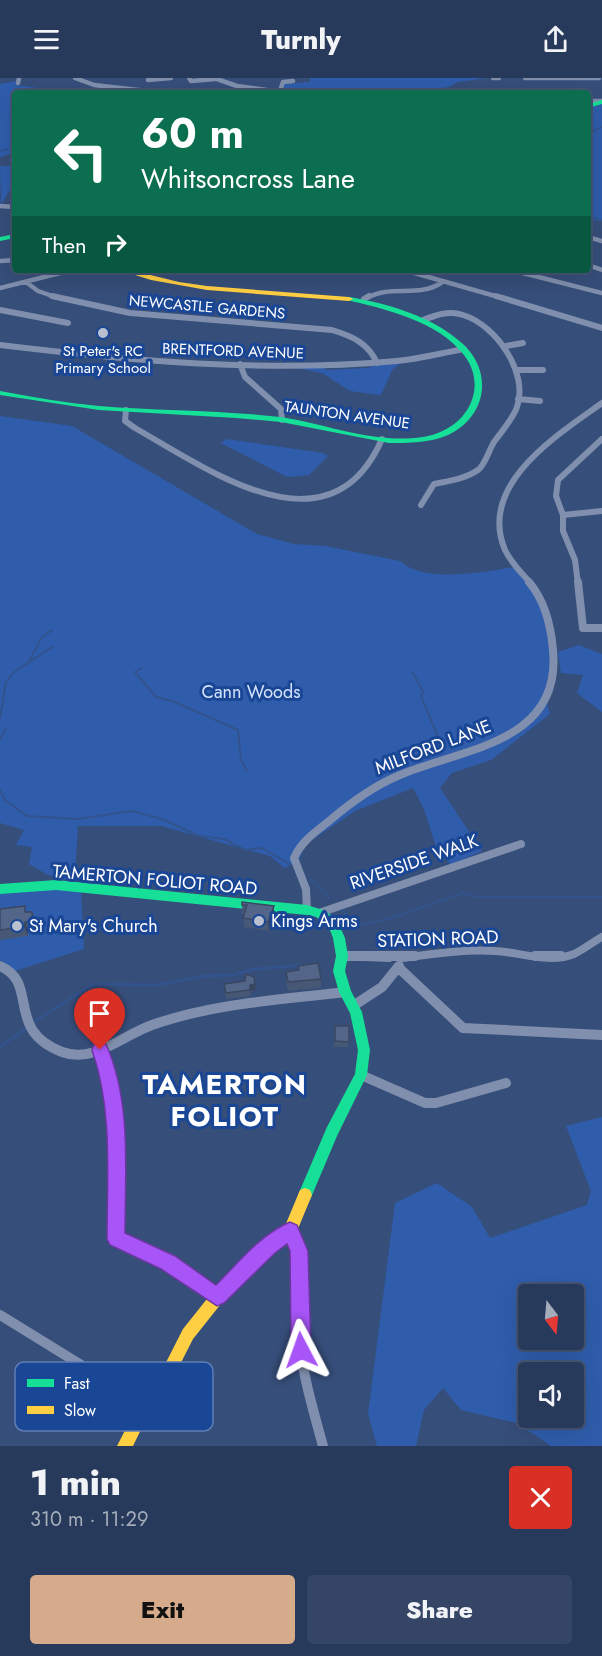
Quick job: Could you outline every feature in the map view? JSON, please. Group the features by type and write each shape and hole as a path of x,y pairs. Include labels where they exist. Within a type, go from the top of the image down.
{"street":[{"path":"75,78 94,84 141,90"},
{"path":"87,78 97,81 94,84"},
{"path":"148,80 171,78"},
{"path":"189,78 191,81 214,78 226,84 259,90"},
{"path":"493,78 499,78"},
{"path":"525,78 592,80 599,78"},
{"path":"248,81 250,88"},
{"path":"282,90 283,82 293,81"},
{"path":"0,288 60,273"},
{"name":"TAUNTON AVENUE","path":"0,393 126,410 282,420 382,439 422,440 434,438 455,428 465,419 478,399 480,387 475,365 464,349 423,320 364,299 209,291 131,273"},
{"path":"413,273 441,283 558,313 602,328"},
{"path":"523,273 602,293"},
{"name":"NEWCASTLE GARDENS","path":"26,282 36,290 63,299 133,314 201,322 332,330 349,334 361,341 372,351 377,363"},
{"path":"364,299 375,293 430,289 441,283"},
{"path":"0,310 68,323"},
{"path":"421,505 434,484 466,477 481,468 489,450 517,407 518,399 517,370 506,346 479,318 452,312 439,313 423,320"},
{"path":"506,346 523,343"},
{"name":"BRENTFORD AVENUE","path":"0,345 100,358 317,366 377,363 464,349"},
{"path":"240,364 245,377 281,409 282,420"},
{"path":"517,370 543,370"},
{"path":"518,399 540,401"},
{"name":"MILFORD LANE","path":"307,910 308,901 294,858 295,854 336,814 364,792 412,770 498,742 530,719 547,699 553,674 549,630 540,597 502,546 503,509 519,471 531,457 602,403"},
{"path":"126,410 125,420 135,428 241,487 271,499 287,501 318,499 336,492 367,465 382,439"},
{"path":"602,439 558,480 556,496 563,515 563,531 575,560 583,628 602,628"},
{"path":"563,515 602,511"},
{"name":"RIVERSIDE WALK","path":"319,913 521,844"},
{"name":"TAMERTON FOLIOT ROAD","path":"0,889 56,885 319,913"},
{"path":"174,1362 188,1334 217,1297 268,1246 290,1231 332,1132 361,1075 363,1041 339,970 342,956 339,938 332,922 319,913"},
{"name":"STATION ROAD","path":"342,956 399,963 462,951 564,956 573,954 602,937"},
{"path":"353,1006 382,987 399,963 463,1028 602,1035"},
{"path":"0,966 7,968 16,977 24,996 29,1026 42,1040 75,1056 87,1055 100,1050 146,1027 201,1011 345,992"},
{"path":"100,1050 110,1078 116,1120 116,1239 168,1263 217,1297"},
{"path":"361,1075 425,1103 436,1103 506,1083"},
{"path":"290,1231 299,1251 299,1331 303,1365 312,1411 323,1446"},
{"path":"0,1315 76,1362"},
{"path":"125,1446 132,1431"}],"green space":[{"path":"310,78 488,78 424,90 284,90 284,84 310,82"},
{"path":"17,81 15,85 54,90 12,90 12,153 0,157 0,84"},
{"path":"602,104 602,221 591,220 591,107"},
{"path":"0,166 12,166 12,186 1,205"},
{"path":"402,362 392,370 379,395 350,391 322,373 287,366 322,367 327,370 368,368 374,365"},
{"name":"Cann Woods","path":"0,416 72,426 257,534 294,544 325,546 400,561 411,568 439,574 472,573 515,567 538,597 552,649 546,700 550,714 491,760 452,773 440,788 482,851 451,865 436,847 424,809 413,788 355,811 306,844 299,860 285,868 270,856 161,826 78,826 75,874 66,880 48,875 29,864 32,847 16,845 24,830 0,823"},
{"path":"227,439 323,453 328,456 309,475 287,477 221,443"},
{"path":"579,645 602,654 602,712 577,693 583,675 561,673 558,652"},
{"path":"52,888 81,891 84,949 15,971 0,960 0,893"},
{"path":"602,1117 602,1446 551,1446 524,1428 584,1428 584,1362 518,1362 518,1424 461,1410 443,1388 424,1410 416,1446 377,1446 368,1414 395,1203 437,1183 472,1207 490,1238 587,1205 591,1191 566,1126"}],"building":[{"path":"242,902 274,906 268,922 243,918 247,905 242,905"},
{"path":"25,906 25,912 32,912 32,921 25,922 24,927 0,930 0,909"},
{"path":"318,963 321,979 288,982 286,972 299,970 298,966"},
{"path":"246,974 254,977 255,984 250,985 250,990 226,993 224,984 245,981"},
{"path":"335,1026 349,1026 349,1042 335,1041"}],"waterway":[{"path":"591,132 602,127"},
{"path":"12,138 12,142"},
{"path":"0,151 12,149"},
{"path":"591,217 602,220"},
{"path":"29,661 42,637 52,630"},
{"path":"0,718 6,682 13,673 52,647"},
{"path":"142,668 135,672 156,697 175,702 238,730 241,760 247,771"},
{"path":"413,673 424,693 421,695 439,739"},
{"path":"0,739 6,729"},
{"path":"0,790 5,800 27,816 77,819 132,811 162,819 199,836 224,839 245,850 262,848 291,865"},
{"path":"310,879 329,898"},
{"path":"341,909 357,926 392,918 462,893 478,897 602,897"},
{"path":"34,1022 93,984 157,985 205,976 233,975 255,969 306,965"},
{"path":"0,1047 27,1028"}],"traffic: fast":[{"path":"591,105 602,102"},
{"path":"0,239 12,237"},
{"path":"0,393 99,408 236,415 281,420 389,440 407,441 432,438 446,433 464,420 473,408 480,385 475,364 461,347 441,331 418,319 392,309 349,299"},
{"path":"0,889 56,885 307,910 319,913 332,922 339,938 342,956 339,971 345,992 356,1012 364,1050 361,1075 332,1132 305,1195"}],"traffic: slow":[{"path":"133,273 207,288 349,299"},
{"path":"174,1362 188,1334 227,1285 290,1231 305,1195"},
{"path":"125,1446 132,1431"}],"place":[{"name":"St Peter's RC Primary School","path":"103,333"},
{"name":"Kings Arms","path":"259,921"},
{"name":"St Mary's Church","path":"17,926"}],"district":[{"name":"TAMERTON FOLIOT","path":"225,1100"}],"route":[{"path":"100,1050 110,1078 116,1120 116,1239 168,1263 217,1297 268,1246 290,1231 299,1251 301,1350"}]}
